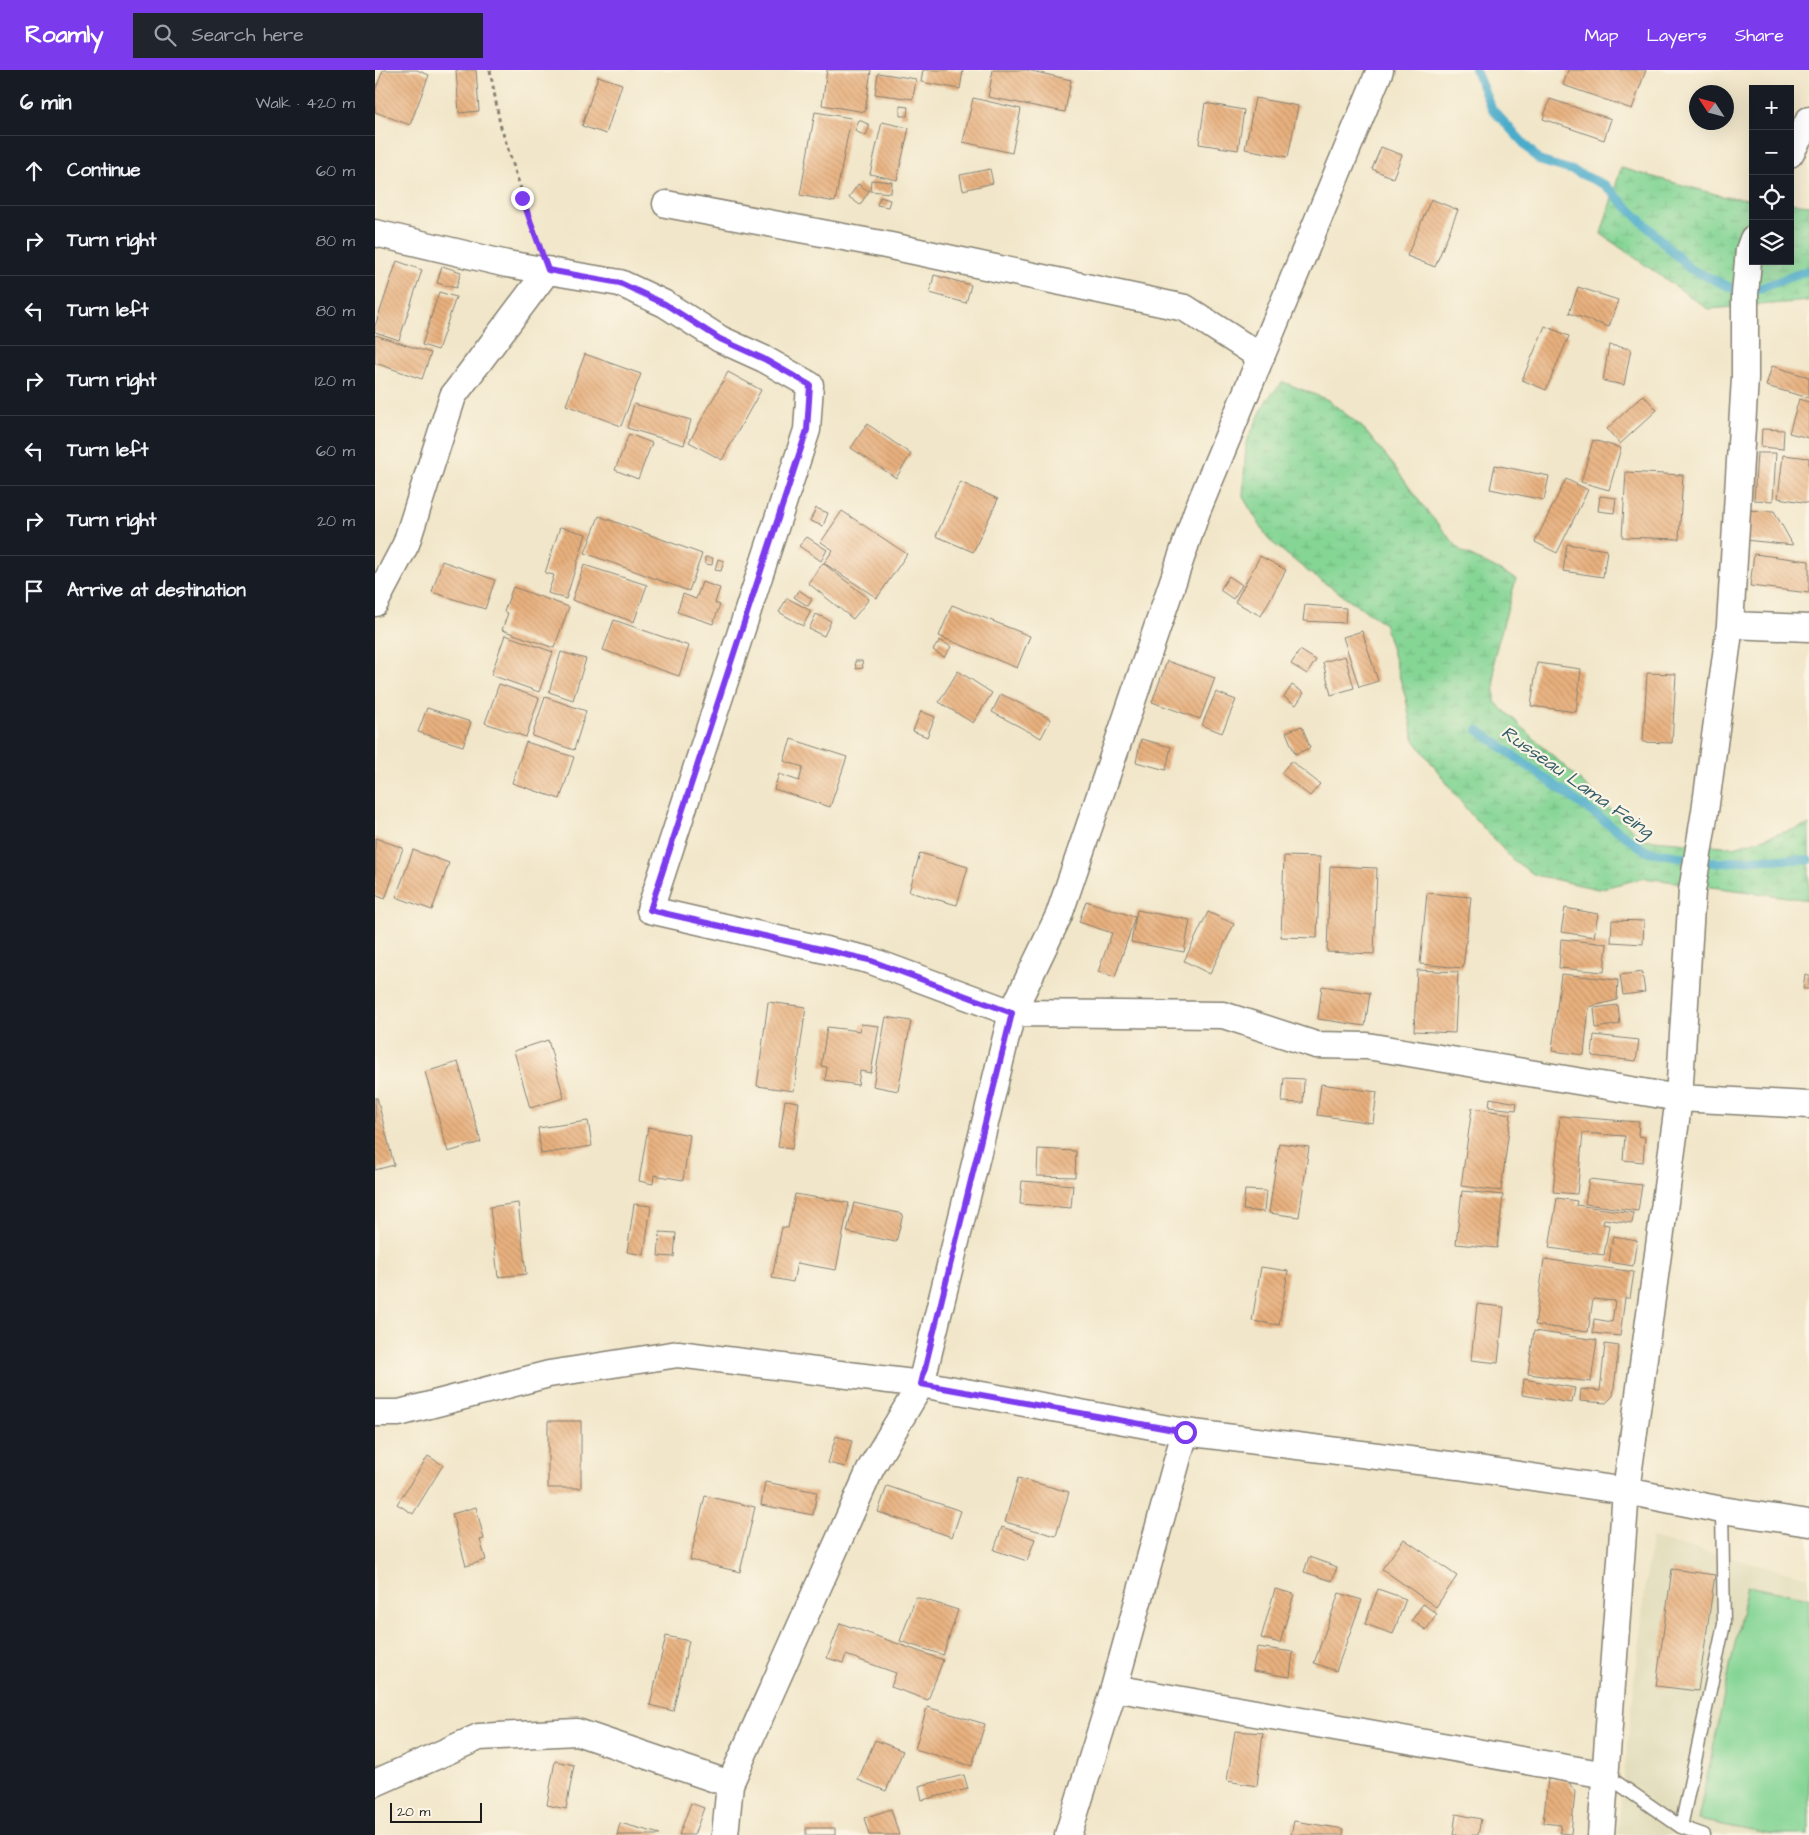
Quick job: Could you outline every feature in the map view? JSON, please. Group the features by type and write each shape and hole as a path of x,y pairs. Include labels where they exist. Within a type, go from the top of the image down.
{"street":[{"path":"725,1835 730,1784 871,1468 921,1384 1012,1013 1059,915 1197,510 1380,70"},
{"path":"1794,147 1809,120"},
{"path":"666,204 881,244 1185,308 1261,357"},
{"path":"375,233 498,262 620,283 665,304 720,339 764,359 810,385 807,430 650,910 869,960 1012,1013 1223,1014 1316,1045 1367,1046 1679,1098 1809,1105"},
{"path":"1601,1835 1626,1491 1679,1098 1692,892 1731,625 1745,378 1745,294 1749,250"},
{"path":"375,603 406,544 453,396 548,270"},
{"path":"1731,625 1809,628"},
{"path":"375,1413 399,1413 549,1374 678,1354 921,1384 1185,1432 1459,1466 1626,1491 1722,1510 1809,1523"},
{"path":"1068,1835 1114,1688 1185,1432"},
{"path":"1114,1688 1606,1775"},
{"path":"375,1783 479,1737 577,1732 730,1784"}],"lane":[{"path":"1681,1827 1724,1624 1722,1510"},
{"path":"1606,1775 1681,1827 1704,1835"}],"path":[{"path":"489,70 500,124 548,270"}],"shaded area":[{"path":"1651,1538 1809,1577 1809,1835 1617,1835"}],"green space":[{"path":"1621,168 1726,197 1749,199 1749,265 1794,265 1794,203 1809,205 1809,301 1708,309 1601,234"},
{"path":"1283,382 1328,400 1362,427 1394,466 1425,509 1461,551 1516,579 1494,657 1495,702 1643,839 1734,847 1809,825 1809,900 1645,878 1598,889 1535,875 1513,860 1468,811 1414,740 1406,699 1384,623 1310,573 1269,540 1243,497 1246,443 1267,399"},
{"path":"1747,1586 1809,1598 1809,1835 1773,1835 1698,1820"}],"building":[{"path":"383,70 417,70 429,75 410,125 375,112 375,91"},
{"path":"456,70 476,70 479,111 459,113"},
{"path":"827,70 871,70 865,112 822,105"},
{"path":"923,70 963,70 960,89 921,82"},
{"path":"993,70 1027,70 1071,80 1065,112 988,97"},
{"path":"1568,70 1646,70 1632,109 1563,85"},
{"path":"878,73 916,79 913,99 875,94"},
{"path":"598,76 622,84 606,134 582,126"},
{"path":"973,98 1021,109 1012,153 963,142"},
{"path":"1255,98 1298,106 1288,157 1245,149"},
{"path":"1550,99 1611,119 1604,140 1543,119"},
{"path":"1205,103 1244,110 1238,150 1199,144"},
{"path":"900,106 908,107 907,116 900,116"},
{"path":"815,112 851,118 835,202 800,195"},
{"path":"859,120 870,125 866,136 855,131"},
{"path":"882,122 909,128 897,180 870,174"},
{"path":"1381,147 1402,155 1393,178 1372,169"},
{"path":"990,169 993,183 963,190 960,175"},
{"path":"871,180 892,182 891,193 870,191"},
{"path":"858,184 869,191 860,205 849,197"},
{"path":"880,197 890,200 888,207 877,205"},
{"path":"1431,199 1458,210 1435,267 1407,256"},
{"path":"397,261 422,270 399,340 375,332 375,326"},
{"path":"442,266 461,272 456,288 437,283"},
{"path":"934,275 971,285 966,303 930,293"},
{"path":"1578,287 1618,300 1609,327 1569,313"},
{"path":"439,292 456,297 438,350 422,345"},
{"path":"1545,326 1569,336 1546,390 1522,380"},
{"path":"375,335 431,353 422,379 375,363"},
{"path":"1609,345 1631,349 1624,385 1603,381"},
{"path":"585,354 641,374 621,426 566,405"},
{"path":"1772,366 1809,377 1809,398 1766,386"},
{"path":"728,372 761,390 722,460 689,442"},
{"path":"1643,395 1657,410 1620,444 1607,429"},
{"path":"1799,399 1809,402 1809,438 1789,433"},
{"path":"634,404 691,420 684,445 627,428"},
{"path":"867,424 911,454 896,478 851,448"},
{"path":"1762,429 1784,430 1783,449 1761,447"},
{"path":"629,434 652,443 638,479 615,470"},
{"path":"1593,440 1621,448 1609,490 1581,482"},
{"path":"1757,453 1776,453 1773,501 1754,500"},
{"path":"1783,455 1809,458 1809,503 1778,498"},
{"path":"1495,465 1549,476 1544,500 1490,489"},
{"path":"1626,472 1683,475 1679,539 1622,537"},
{"path":"1566,479 1588,490 1557,553 1535,542"},
{"path":"960,482 998,499 973,552 936,536"},
{"path":"1600,496 1616,498 1614,513 1598,511"},
{"path":"816,508 828,513 823,526 810,521"},
{"path":"1742,510 1774,511 1793,545 1745,540"},
{"path":"842,511 907,554 877,598 824,563 833,550 821,542"},
{"path":"599,516 702,554 689,591 585,553"},
{"path":"560,527 586,534 566,599 548,593 554,575 545,573"},
{"path":"807,537 827,550 821,561 799,546"},
{"path":"1567,544 1607,550 1603,577 1563,571"},
{"path":"1754,554 1809,561 1809,593 1750,586"},
{"path":"1260,556 1286,570 1261,616 1235,602"},
{"path":"705,557 713,558 712,565 705,564"},
{"path":"718,559 724,561 721,571 715,570"},
{"path":"442,561 495,580 485,609 432,592"},
{"path":"823,563 869,599 853,619 808,583"},
{"path":"584,565 647,585 634,622 572,600"},
{"path":"1229,576 1242,585 1233,599 1220,590"},
{"path":"702,582 720,588 715,603 720,605 713,624 677,612 683,594 696,599"},
{"path":"513,587 569,607 554,648 502,630 508,613 504,612"},
{"path":"799,590 812,599 808,606 794,597"},
{"path":"787,598 811,611 803,626 779,612"},
{"path":"952,605 1030,636 1017,668 939,636"},
{"path":"1305,605 1346,608 1345,623 1303,621"},
{"path":"816,614 831,621 824,636 809,629"},
{"path":"614,620 689,646 679,676 603,650"},
{"path":"1362,631 1378,681 1359,687 1343,637"},
{"path":"505,635 553,652 539,692 491,675"},
{"path":"940,640 951,647 944,657 933,650"},
{"path":"1300,650 1316,660 1307,674 1291,664"},
{"path":"561,652 586,659 573,700 549,692"},
{"path":"1345,656 1354,688 1331,695 1323,662"},
{"path":"855,661 862,661 863,668 856,669"},
{"path":"1167,661 1215,678 1200,719 1152,702"},
{"path":"1537,663 1581,669 1576,712 1531,706"},
{"path":"958,671 992,693 973,723 939,702"},
{"path":"1647,673 1676,674 1672,743 1643,742"},
{"path":"499,684 539,698 526,737 485,723"},
{"path":"1292,685 1304,693 1296,705 1284,697"},
{"path":"1216,692 1236,700 1222,733 1202,725"},
{"path":"1001,694 1051,719 1041,738 992,712"},
{"path":"545,697 586,711 574,750 532,736"},
{"path":"427,708 471,722 463,746 418,732"},
{"path":"921,711 935,717 927,737 913,731"},
{"path":"1302,726 1310,748 1295,754 1286,732"},
{"path":"791,739 847,757 830,807 774,789 779,774 799,781 803,767 784,761"},
{"path":"1141,739 1171,747 1166,770 1136,762"},
{"path":"526,742 574,757 560,799 512,783"},
{"path":"1291,761 1320,784 1310,796 1281,773"},
{"path":"375,838 403,848 385,899 375,895"},
{"path":"413,850 449,863 432,910 396,897"},
{"path":"920,853 968,867 957,905 909,892"},
{"path":"1284,856 1320,857 1317,938 1281,937"},
{"path":"1330,866 1377,868 1374,954 1327,952"},
{"path":"1427,893 1471,897 1463,968 1420,964"},
{"path":"1086,901 1135,917 1115,977 1098,972 1112,933 1079,922"},
{"path":"1565,908 1598,914 1594,937 1561,932"},
{"path":"1137,910 1190,920 1184,952 1131,942"},
{"path":"1208,912 1234,924 1210,974 1184,961"},
{"path":"1612,920 1644,921 1643,944 1611,942"},
{"path":"1561,939 1607,944 1604,972 1559,968"},
{"path":"1417,970 1458,972 1455,1033 1414,1031"},
{"path":"1642,972 1645,992 1623,995 1620,975"},
{"path":"1561,974 1618,980 1617,1000 1589,1007 1584,1055 1552,1051"},
{"path":"1805,974 1809,975 1809,989 1803,989"},
{"path":"1322,986 1370,993 1365,1026 1318,1019"},
{"path":"768,1002 806,1007 794,1091 757,1086"},
{"path":"1618,1005 1620,1024 1596,1028 1594,1008"},
{"path":"886,1017 911,1021 898,1091 873,1086"},
{"path":"861,1024 879,1026 871,1073 860,1071 858,1085 825,1080 827,1067 821,1066 827,1027 860,1031"},
{"path":"1594,1035 1639,1040 1636,1061 1592,1056"},
{"path":"548,1040 564,1098 530,1108 514,1051"},
{"path":"458,1062 481,1142 448,1152 425,1072"},
{"path":"1284,1078 1304,1079 1303,1103 1282,1102"},
{"path":"1321,1084 1377,1092 1373,1123 1317,1115"},
{"path":"375,1098 377,1098 394,1165 375,1170"},
{"path":"1490,1098 1517,1103 1516,1110 1489,1107"},
{"path":"785,1100 799,1102 792,1149 778,1147"},
{"path":"1472,1108 1511,1114 1501,1191 1461,1186"},
{"path":"1560,1116 1639,1122 1638,1136 1645,1137 1643,1162 1623,1160 1625,1136 1583,1133 1577,1194 1553,1192"},
{"path":"588,1121 592,1146 541,1154 538,1128"},
{"path":"648,1127 690,1135 683,1180 654,1175 653,1184 639,1181"},
{"path":"1279,1143 1309,1147 1299,1217 1269,1213"},
{"path":"1038,1149 1076,1151 1075,1177 1037,1176"},
{"path":"1589,1179 1642,1185 1638,1211 1585,1204"},
{"path":"1022,1181 1073,1185 1071,1208 1020,1204"},
{"path":"1245,1190 1266,1191 1264,1212 1243,1210"},
{"path":"1462,1191 1503,1195 1497,1248 1456,1244"},
{"path":"795,1194 849,1203 836,1270 797,1263 793,1282 772,1278 782,1227 788,1228"},
{"path":"1557,1198 1577,1201 1576,1205 1634,1213 1632,1223 1604,1219 1603,1224 1609,1225 1604,1255 1549,1248"},
{"path":"518,1203 526,1274 498,1277 490,1207"},
{"path":"854,1203 903,1214 896,1242 847,1232"},
{"path":"634,1204 651,1206 644,1255 627,1252"},
{"path":"660,1232 676,1233 674,1257 658,1256"},
{"path":"1613,1236 1637,1240 1633,1266 1609,1262"},
{"path":"1544,1259 1634,1272 1630,1298 1625,1298 1620,1336 1593,1333 1594,1319 1612,1322 1615,1301 1593,1299 1588,1332 1535,1325"},
{"path":"1261,1267 1288,1271 1279,1325 1252,1321"},
{"path":"1477,1304 1504,1307 1498,1363 1471,1360"},
{"path":"1534,1331 1597,1340 1591,1382 1528,1374"},
{"path":"1605,1344 1619,1346 1613,1396 1606,1403 1580,1401 1581,1389 1600,1391"},
{"path":"1524,1379 1575,1388 1572,1403 1522,1395"},
{"path":"548,1421 581,1421 581,1488 548,1488"},
{"path":"836,1436 852,1441 845,1467 828,1463"},
{"path":"428,1456 443,1465 413,1514 397,1504"},
{"path":"1018,1478 1069,1492 1056,1536 1005,1522"},
{"path":"765,1482 817,1492 813,1515 761,1505"},
{"path":"887,1486 961,1511 952,1537 878,1512"},
{"path":"705,1496 755,1507 740,1572 690,1560"},
{"path":"476,1507 484,1539 480,1540 486,1560 466,1566 452,1514"},
{"path":"1002,1527 1035,1539 1027,1561 994,1550"},
{"path":"1404,1539 1457,1576 1436,1607 1382,1569"},
{"path":"1309,1557 1337,1567 1332,1581 1304,1572"},
{"path":"1672,1569 1715,1575 1698,1691 1656,1686"},
{"path":"1275,1589 1294,1594 1280,1643 1261,1638"},
{"path":"1378,1589 1406,1599 1393,1634 1365,1624"},
{"path":"1339,1593 1362,1600 1336,1671 1314,1663"},
{"path":"916,1597 958,1610 943,1655 900,1641"},
{"path":"1423,1604 1437,1614 1426,1630 1412,1620"},
{"path":"840,1623 943,1660 928,1700 891,1687 896,1673 846,1655 843,1663 827,1658"},
{"path":"666,1636 689,1641 673,1711 650,1705"},
{"path":"1257,1647 1293,1652 1290,1677 1253,1671"},
{"path":"927,1707 985,1724 972,1766 915,1749"},
{"path":"1235,1731 1263,1733 1257,1786 1227,1781"},
{"path":"875,1740 903,1751 886,1791 858,1780"},
{"path":"555,1761 574,1765 566,1809 547,1805"},
{"path":"964,1775 968,1789 922,1800 919,1786"},
{"path":"1548,1779 1568,1781 1575,1792 1571,1834 1560,1833 1561,1825 1543,1823"},
{"path":"691,1803 704,1808 694,1835 679,1835"},
{"path":"891,1809 899,1835 869,1835 864,1818"},
{"path":"1456,1814 1481,1819 1478,1835 1453,1835"},
{"path":"1294,1821 1344,1829 1343,1835 1291,1835"},
{"path":"620,1823 660,1834 660,1835 617,1835"},
{"path":"806,1828 835,1828 835,1835 806,1835"}],"waterway":[{"path":"1475,70 1492,109 1540,161 1574,171 1605,185 1690,269 1745,294 1809,270"},
{"name":"Russeau Lama Feing","path":"1478,730 1646,851 1718,863 1757,859 1809,860"}],"route":[{"path":"522,198 548,270 620,283 665,304 720,339 764,359 810,385 807,430 650,910 869,960 1012,1013 921,1384 1185,1432"}]}
